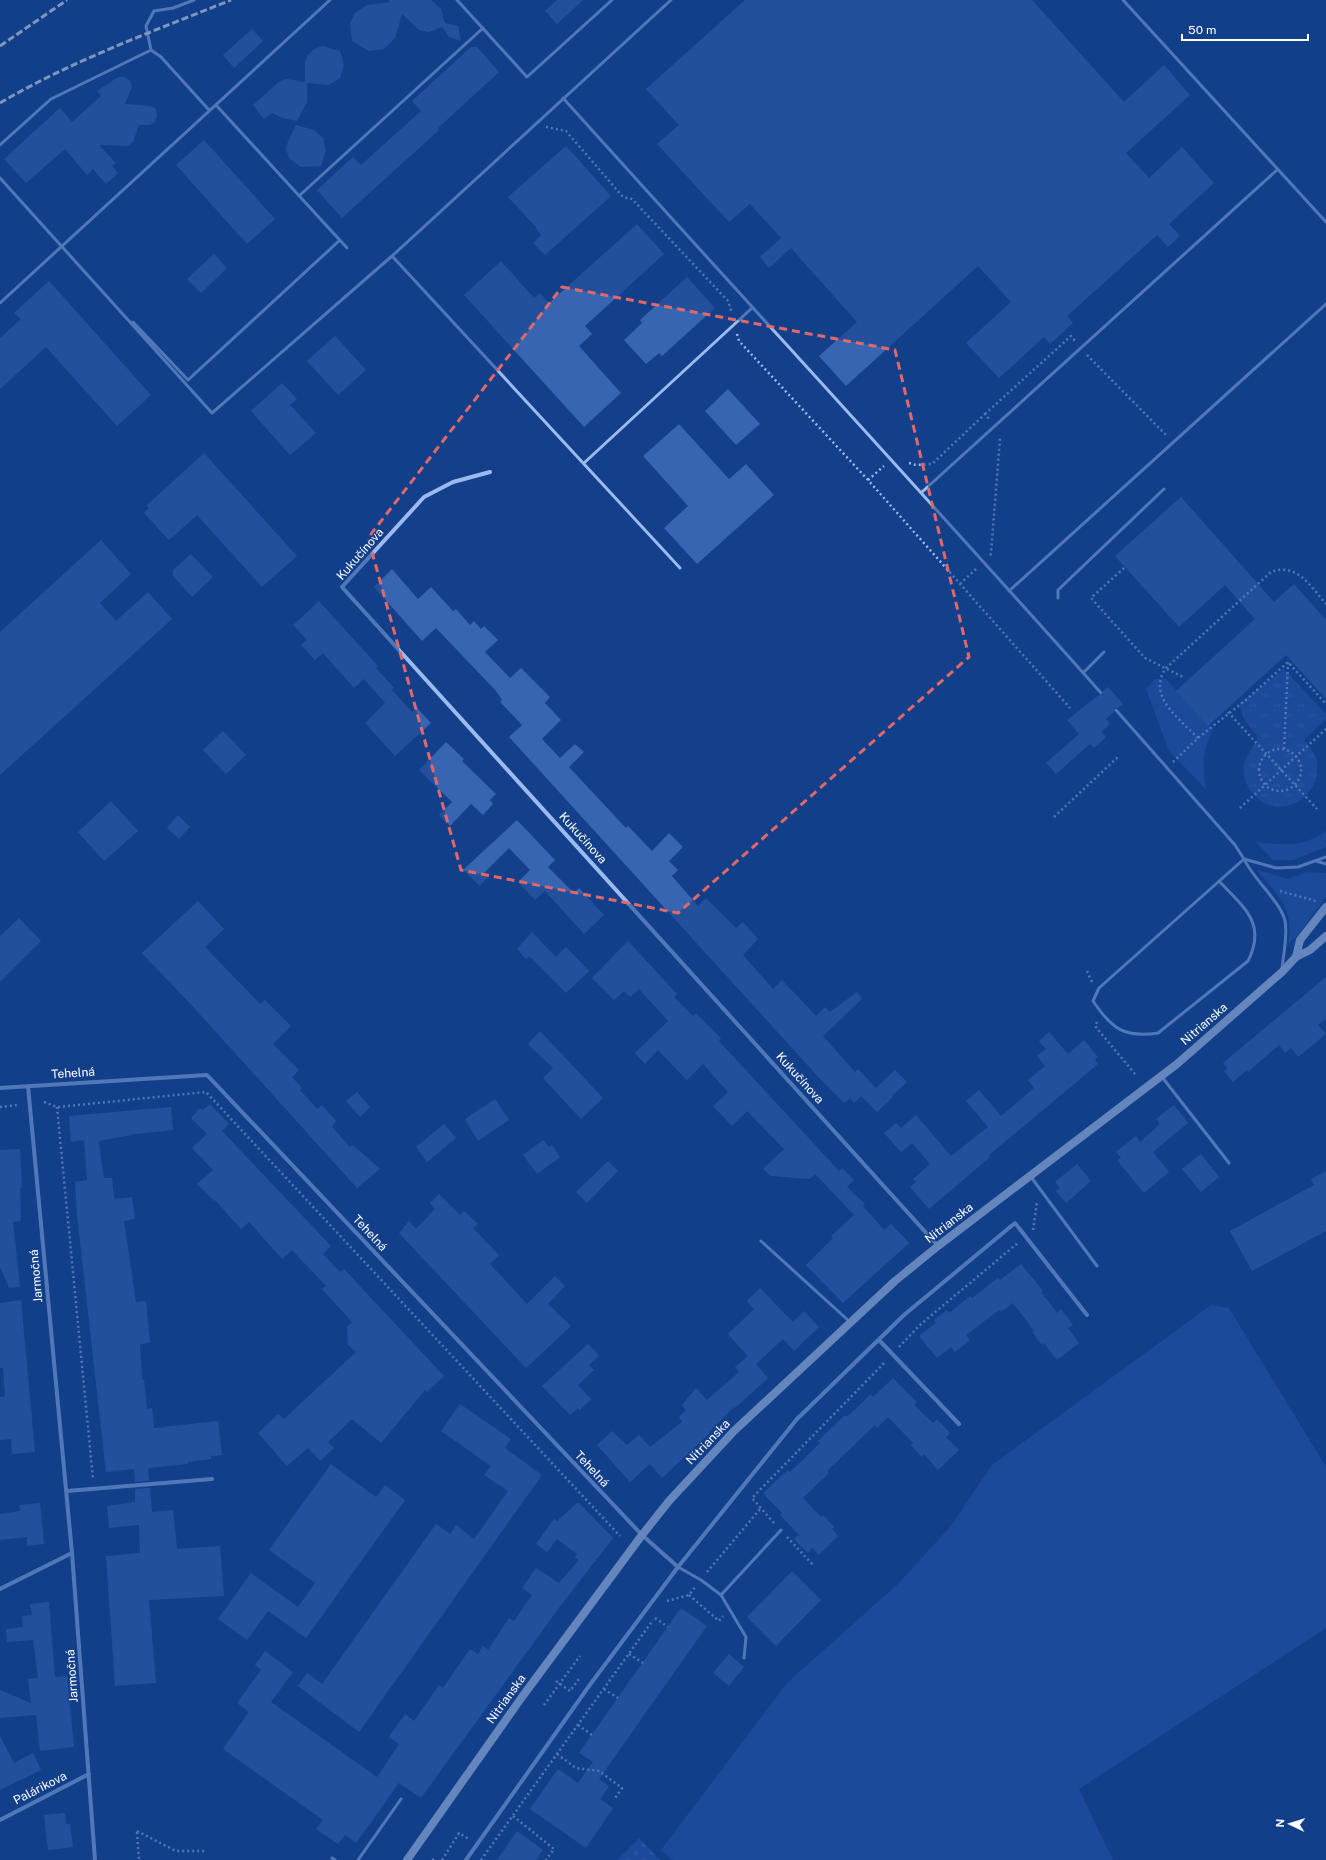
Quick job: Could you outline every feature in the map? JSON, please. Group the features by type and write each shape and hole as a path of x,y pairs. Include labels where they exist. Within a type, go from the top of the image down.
{"main road":[{"name":"Nitrianska","path":"1296,957 1300,940 1325,905"},
{"name":"Nitrianska","path":"407,1860 522,1697 642,1535 702,1465 766,1400 850,1322 938,1246 1161,1076 1282,972 1296,957 1310,950 1326,936"}],"street":[{"name":"Kukučínova","path":"490,472 453,482 424,497 342,588 938,1246"},
{"name":"Tehelná","path":"28,1086 207,1075 642,1535"},
{"path":"0,1088 28,1086"},
{"name":"Jarmočná","path":"28,1086 67,1491 90,1774 95,1860"},
{"path":"466,1860 589,1686 678,1567 797,1419 904,1315 1015,1223 1087,1315"},
{"path":"879,1340 959,1424"},
{"path":"67,1491 212,1479"},
{"path":"642,1535 678,1567"},
{"path":"0,1589 72,1553"},
{"name":"Palárikova","path":"0,1820 90,1774"}],"lane":[{"path":"194,0 173,8 154,11 146,26 151,50 161,57 209,110"},
{"path":"0,303 330,0"},
{"path":"457,0 527,76 612,0"},
{"path":"0,178 212,413 392,256 671,0"},
{"path":"1123,0 1326,222"},
{"path":"299,196 483,28"},
{"path":"0,145 51,99 151,50"},
{"path":"563,98 752,308 922,492 1101,693"},
{"path":"216,105 347,248"},
{"path":"922,492 1277,170"},
{"path":"62,246 188,380 340,240"},
{"path":"392,256 680,568"},
{"path":"1009,591 1326,304"},
{"path":"584,464 752,308"},
{"path":"1058,598 1058,590 1164,489"},
{"path":"1083,674 1104,652"},
{"path":"1116,710 1235,845 1250,871 1280,909 1285,920 1282,972"},
{"path":"1244,859 1260,865 1286,868 1316,861 1326,857"},
{"path":"1219,881 1244,908 1256,930 1254,949 1248,961 1158,1033 1140,1036 1121,1032 1101,1013 1093,1001 1099,988 1219,881 1244,859"},
{"path":"1316,861 1326,864"},
{"path":"1161,1076 1229,1163"},
{"path":"1030,1176 1097,1266"},
{"path":"761,1241 850,1322"},
{"path":"721,1595 781,1530"},
{"path":"678,1567 702,1580 721,1595 746,1636 744,1658"},
{"path":"358,1860 401,1799"}],"path":[{"path":"545,127 566,131 623,196 632,199 728,301 739,341 868,480 1070,708"},
{"path":"868,480 900,453 910,464 932,464 1071,336 1080,348 1166,435 1166,449"},
{"path":"960,584 991,554 1000,438 994,426 985,414"},
{"path":"1124,568 1091,598 1145,658 1183,677"},
{"path":"1198,738 1164,702 1160,693 1162,674 1166,668 1271,572 1280,568 1292,570 1300,575 1326,604"},
{"path":"1288,662 1326,704"},
{"path":"1167,768 1198,738 1228,712 1247,699 1288,662"},
{"path":"1284,749 1288,662"},
{"path":"1228,712 1317,809"},
{"path":"1240,808 1326,728"},
{"path":"1284,749 1296,756 1301,769 1299,778 1295,785 1289,789 1280,790 1270,788 1266,784 1260,771 1262,760 1267,754 1274,750 1284,749"},
{"path":"1054,817 1119,756"},
{"path":"1277,894 1280,891 1325,905"},
{"path":"44,1102 57,1107 206,1092 620,1536"},
{"path":"0,1107 18,1105"},
{"path":"57,1107 94,1489"},
{"path":"814,1566 752,1498 921,1324 1035,1229 1037,1200"},
{"path":"707,1572 761,1508"},
{"path":"664,1606 668,1600 689,1595 698,1584"},
{"path":"689,1595 718,1621 730,1608"},
{"path":"481,1860 578,1725 599,1693 604,1689 659,1612"},
{"path":"655,1618 668,1627"},
{"path":"629,1654 643,1663"},
{"path":"544,1705 580,1656"},
{"path":"556,1681 570,1691 579,1679 586,1684"},
{"path":"604,1689 618,1698"},
{"path":"578,1725 592,1734"},
{"path":"557,1754 576,1768 599,1771 622,1788 615,1798"},
{"path":"513,1816 554,1849 546,1860"},
{"path":"139,1860 137,1831 176,1851 206,1851"},
{"path":"442,1860 459,1833 472,1841"}],"highlighted area":[{"path":"562,287 895,350 969,657 678,913 461,870 368,538"}],"green space":[{"path":"1284,669 1326,714 1326,719 1304,740 1316,758 1317,772 1313,785 1306,795 1296,802 1285,806 1272,806 1260,801 1250,790 1246,782 1244,773 1245,763 1258,737 1245,721 1239,704"},
{"path":"1155,679 1166,679 1212,730 1204,759 1206,789 1169,751 1146,689"},
{"path":"1326,831 1326,847 1293,860 1273,860 1256,842 1275,844 1300,843"},
{"path":"1257,870 1288,879 1307,872 1326,873 1326,897 1297,936 1288,944 1290,932 1287,912 1278,895"},
{"path":"1211,1305 1229,1308 1326,1467 1326,1628 1079,1789 1113,1860 673,1860 661,1850 787,1683 899,1583 950,1527 992,1465"},
{"path":"639,1838 660,1860 617,1860"}],"building":[{"path":"388,0 431,0 441,9 445,23 458,26 461,41 449,37 442,27 429,32 419,30 402,14 395,38 384,49 369,51 352,41 350,23 355,13 367,5 390,2"},
{"path":"557,0 583,0 557,24 545,11"},
{"path":"745,0 1032,0 1124,102 1164,65 1190,95 1126,153 1149,178 1182,147 1214,183 1169,224 1180,236 1168,247 1157,235 1067,316 1073,323 1050,344 1044,337 999,378 966,343 1011,302 978,266 846,386 819,356 857,322 791,248 769,268 760,257 781,238 750,204 729,222 657,144 679,125 646,89"},
{"path":"252,29 263,41 234,68 223,55"},
{"path":"323,46 340,51 344,64 340,78 329,85 307,83 307,102 297,121 282,118 272,113 264,119 253,105 280,81 287,79 305,82 305,63 307,56 314,49"},
{"path":"471,47 477,47 499,72 438,128 439,130 342,218 317,190 353,157 361,165 421,111 412,101"},
{"path":"118,77 125,77 130,81 132,87 125,104 151,106 156,109 157,116 155,122 150,125 139,125 133,142 128,146 99,145 116,163 112,166 118,173 106,184 93,169 87,175 65,149 26,183 4,159 60,108 72,122 101,96 97,91"},
{"path":"296,125 314,130 323,138 326,150 321,166 301,167 290,159 286,150 287,144"},
{"path":"204,140 275,219 247,244 176,165"},
{"path":"566,146 611,196 545,255 533,243 541,235 536,229 537,228 508,197"},
{"path":"637,224 664,254 585,326 592,334 579,346 621,393 584,427 464,295 501,261 534,298 540,293 549,303"},
{"path":"214,254 227,268 201,293 187,279"},
{"path":"687,277 715,308 662,356 659,353 646,364 624,340 642,323 640,320"},
{"path":"49,281 151,395 117,426 46,347 0,389 0,338 21,319 14,313"},
{"path":"335,336 366,370 338,395 307,361"},
{"path":"282,383 297,399 290,405 316,433 290,455 251,411"},
{"path":"728,389 760,424 736,445 705,411"},
{"path":"679,424 729,479 746,464 774,495 697,564 664,528 688,506 643,456"},
{"path":"204,453 297,556 262,587 197,515 169,540 144,513 149,508 146,506"},
{"path":"1181,497 1274,602 1294,584 1326,620 1326,699 1286,655 1208,726 1176,691 1255,619 1225,585 1179,627 1115,556"},
{"path":"101,540 131,574 100,603 116,621 148,592 172,619 0,775 0,632"},
{"path":"191,554 213,577 192,597 173,576 173,570"},
{"path":"392,569 418,599 431,587 453,611 456,609 470,625 474,621 481,629 484,626 498,640 485,652 510,678 521,668 550,697 545,703 561,720 542,739 560,758 575,744 584,752 569,767 626,828 628,826 652,851 669,833 683,847 669,861 678,870 672,876 698,906 706,898 736,928 743,922 758,939 743,955 773,989 782,980 816,1016 825,1007 830,1012 857,992 862,999 823,1036 855,1072 858,1069 876,1088 895,1070 907,1082 877,1112 861,1096 854,1103 850,1098 844,1103 823,1082 509,737 522,725 500,702 502,700 496,691 436,628 422,641 374,587"},
{"path":"319,601 378,666 376,668 394,688 392,690 412,712 417,708 431,723 395,756 365,723 385,703 364,679 354,688 323,653 315,660 301,645 307,640 293,625"},
{"path":"1108,687 1123,704 1118,708 1114,708 1114,712 1106,719 1110,724 1101,732 1106,737 1094,748 1090,744 1056,774 1046,763 1079,734 1067,720 1099,695 1103,695 1103,691"},
{"path":"223,731 246,755 226,774 203,750"},
{"path":"446,742 464,759 462,761 496,794 490,800 493,804 483,815 471,804 450,826 439,815 452,802 419,770"},
{"path":"111,801 138,831 104,861 78,832"},
{"path":"178,815 190,827 179,839 167,828"},
{"path":"517,820 555,860 548,867 574,893 579,888 604,915 584,934 545,891 535,900 518,882 530,870 509,848 484,873 488,877 480,886 463,870"},
{"path":"198,901 224,929 205,947 260,1004 265,1000 291,1026 273,1044 299,1070 292,1077 302,1088 300,1090 317,1109 322,1105 336,1121 332,1127 350,1147 353,1145 380,1169 357,1188 197,1011 142,953"},
{"path":"19,918 41,941 0,982 0,936"},
{"path":"532,932 556,957 566,947 589,971 566,993 529,956 526,959 517,949"},
{"path":"628,941 677,994 674,997 693,1016 696,1013 721,1038 719,1041 839,1171 842,1168 854,1180 847,1187 865,1204 863,1206 884,1230 891,1224 909,1243 843,1303 806,1265 833,1238 831,1236 854,1215 815,1174 810,1179 771,1176 763,1169 784,1149 747,1111 732,1126 713,1106 728,1092 703,1064 687,1080 658,1050 645,1064 635,1053 668,1021 639,989 630,997 624,991 614,1000 592,978"},
{"path":"1326,977 1326,1018 1318,1025 1326,1034 1298,1057 1291,1048 1285,1053 1279,1045 1248,1072 1247,1070 1233,1082 1224,1071 1227,1068 1223,1063"},
{"path":"540,1031 603,1098 581,1119 543,1078 553,1068 528,1044"},
{"path":"1049,1032 1068,1054 1084,1040 1098,1057 1095,1059 1098,1064 989,1155 990,1157 929,1209 910,1187 916,1182 913,1179 930,1164 912,1143 901,1152 884,1133 896,1123 901,1128 916,1115 951,1156 988,1127 966,1101 979,1090 1001,1116 1034,1088 1028,1080 1045,1066 1037,1056 1046,1049 1039,1041"},
{"path":"357,1092 370,1107 360,1117 346,1101"},
{"path":"495,1099 509,1120 478,1141 465,1119"},
{"path":"210,1104 229,1124 222,1131 331,1246 323,1254 340,1272 344,1269 444,1376 427,1392 425,1390 381,1443 352,1419 328,1442 334,1448 320,1461 308,1448 287,1466 258,1433 278,1414 284,1419 356,1352 348,1345 347,1327 352,1322 322,1289 326,1286 292,1250 282,1259 249,1222 241,1229 215,1200 214,1201 197,1184 213,1170 192,1148 207,1134 191,1118 200,1108 203,1110"},
{"path":"1174,1105 1188,1123 1153,1152 1169,1172 1144,1193 1117,1160 1121,1158 1116,1152 1136,1136 1140,1142 1160,1124 1156,1119"},
{"path":"171,1107 173,1130 136,1134 99,1141 101,1159 104,1178 112,1178 114,1199 132,1197 135,1219 124,1221 136,1302 146,1301 150,1343 140,1344 142,1380 144,1379 147,1409 152,1408 154,1428 218,1421 222,1455 211,1456 211,1459 188,1462 188,1464 148,1468 149,1481 135,1482 134,1469 106,1472 77,1215 75,1182 87,1180 84,1140 71,1142 69,1116"},
{"path":"444,1124 456,1138 427,1162 416,1147"},
{"path":"543,1140 549,1147 552,1145 560,1157 537,1174 523,1155"},
{"path":"20,1149 22,1188 20,1188 21,1221 13,1222 20,1287 9,1288 0,1267 0,1150"},
{"path":"1201,1154 1219,1177 1201,1192 1182,1169"},
{"path":"608,1161 618,1171 587,1203 576,1192"},
{"path":"1077,1164 1091,1181 1066,1203 1056,1191 1060,1188 1055,1182"},
{"path":"1326,1171 1326,1231 1252,1271 1230,1231 1314,1185 1311,1179"},
{"path":"439,1194 460,1215 464,1211 478,1224 473,1228 499,1255 490,1264 527,1304 555,1276 565,1286 548,1304 571,1326 526,1368 399,1233 409,1221 416,1229 435,1209 430,1203"},
{"path":"1021,1264 1043,1291 1041,1292 1057,1313 1061,1309 1073,1325 1068,1328 1079,1343 1057,1360 1044,1343 1042,1345 1032,1332 1034,1331 1013,1303 1001,1312 999,1310 966,1335 970,1340 955,1352 951,1347 937,1358 919,1336 936,1323 934,1320 947,1310 949,1313 970,1296 972,1298 998,1278 1000,1280"},
{"path":"760,1288 793,1322 804,1311 819,1327 794,1351 783,1339 756,1364 768,1378 735,1408 734,1407 709,1432 710,1433 662,1478 650,1464 630,1482 597,1445 612,1431 627,1445 639,1435 650,1447 682,1422 679,1417 686,1410 682,1405 696,1388 707,1400 739,1372 735,1367 748,1356 728,1334 754,1309 747,1301"},
{"path":"21,1300 35,1452 12,1454 11,1439 0,1440 0,1397 5,1396 3,1368 0,1368 0,1303"},
{"path":"588,1344 599,1356 589,1365 594,1370 578,1385 591,1399 580,1410 578,1408 570,1415 542,1386"},
{"path":"893,1378 917,1402 914,1405 933,1423 937,1419 950,1433 946,1437 959,1450 938,1470 924,1454 922,1457 911,1445 913,1443 888,1417 877,1428 875,1425 827,1471 829,1473 803,1498 821,1517 823,1515 834,1527 832,1529 838,1536 819,1555 812,1548 808,1553 794,1539 799,1535 780,1515 782,1513 763,1493 788,1470 790,1472 820,1443 818,1441 845,1415 847,1417 871,1394 873,1397"},
{"path":"460,1404 511,1439 505,1448 542,1475 359,1732 298,1686 307,1673 322,1684 436,1524 450,1534 456,1525 474,1539 508,1491 484,1475 491,1466 441,1431"},
{"path":"331,1464 376,1497 385,1485 405,1500 306,1638 268,1611 247,1640 218,1619 251,1573 298,1607 315,1583 269,1550"},
{"path":"150,1488 152,1512 173,1510 177,1549 220,1546 224,1596 149,1600 156,1683 115,1686 106,1556 140,1553 139,1525 109,1528 107,1506 135,1502 135,1489"},
{"path":"578,1502 613,1538 558,1609 421,1798 399,1783 356,1843 345,1835 338,1844 316,1829 323,1820 223,1749 249,1712 237,1703 261,1670 255,1665 265,1651 293,1672 271,1702 377,1777 399,1744 389,1737 405,1714 414,1721 439,1685 443,1688 470,1649 478,1654 483,1646 488,1650 509,1618 514,1621 532,1595 522,1588 536,1568 559,1583 579,1560 575,1557 577,1554 557,1539 547,1552 536,1544 554,1519 557,1521"},
{"path":"40,1503 44,1544 27,1546 27,1537 0,1540 0,1514 20,1511 19,1505"},
{"path":"792,1571 821,1600 776,1646 747,1617"},
{"path":"49,1602 55,1677 67,1676 74,1747 40,1751 36,1715 0,1718 0,1690 31,1703 28,1679 38,1678 33,1640 7,1642 6,1629 23,1627 22,1616 32,1615 30,1604"},
{"path":"681,1608 707,1626 599,1779 609,1786 600,1799 613,1808 586,1848 530,1809 558,1769 578,1783 593,1762 579,1753"},
{"path":"729,1654 744,1667 729,1686 713,1673"},
{"path":"0,1736 14,1763 33,1753 41,1770 0,1790"},
{"path":"65,1813 66,1824 70,1824 73,1847 48,1850 44,1815"},
{"path":"517,1831 543,1850 536,1860 497,1860"}],"railway":[{"path":"0,46 67,0"},
{"path":"0,103 84,60 231,0"}]}
